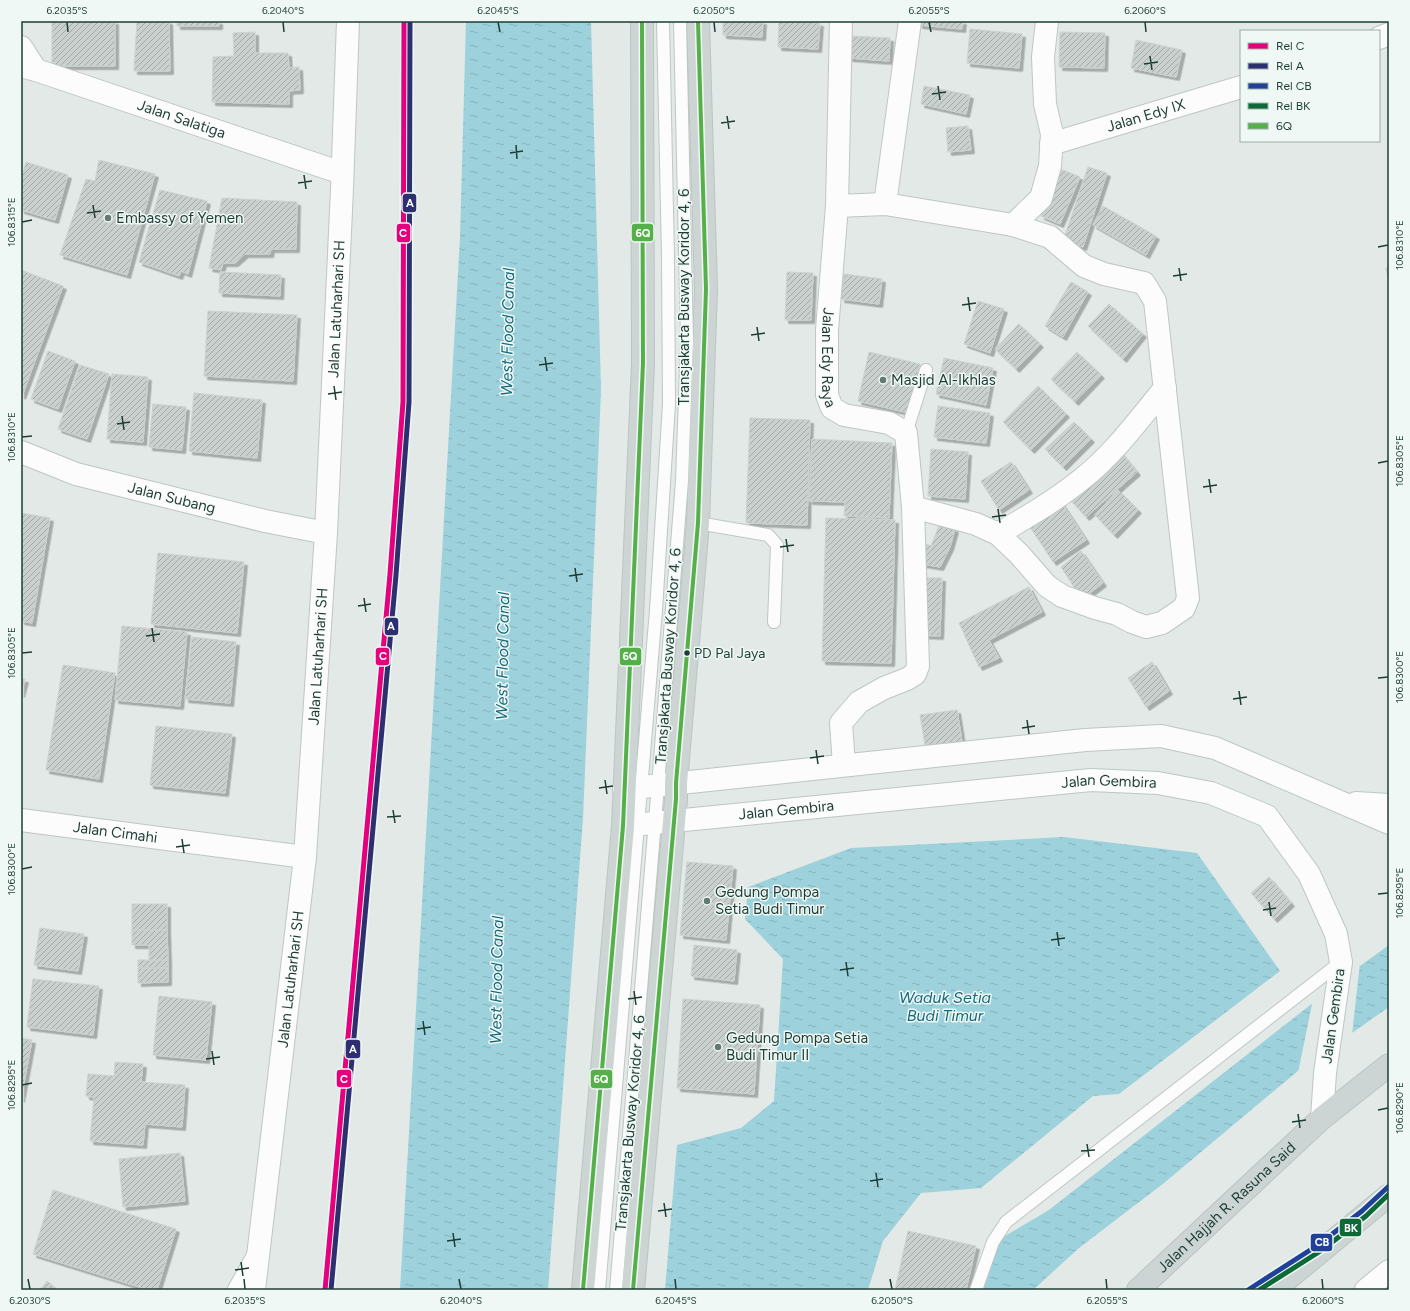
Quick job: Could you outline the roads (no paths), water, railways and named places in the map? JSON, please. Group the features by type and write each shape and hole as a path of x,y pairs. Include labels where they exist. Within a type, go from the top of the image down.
{"main road":[{"path":"633,1290 647,805 642,21"},
{"path":"583,1290 647,805 698,523 706,290 698,21"},
{"name":"Jalan Hajjah R. Rasuna Said","path":"1138,1290 1322,1118 1389,1065"},
{"path":"1274,1290 1389,1195"}],"street":[{"name":"Jalan Latuharhari SH","path":"254,1290 305,857 326,533 348,21"},
{"name":"Jalan Edy Raya","path":"841,21 837,206 827,330 827,395 832,408 844,415 889,423 906,433"},
{"path":"885,204 910,21"},
{"path":"1013,225 1041,198 1050,166 1052,134 1045,104 1043,57 1047,21"},
{"path":"21,47 28,68"},
{"name":"Jalan Salatiga","path":"28,68 342,173"},
{"name":"Jalan Edy IX","path":"1051,144 1240,87"},
{"path":"837,206 885,204 1013,225 1050,237 1084,266 1104,274 1144,283 1155,301 1188,598 1184,608 1162,623 1146,627 1117,614 1062,596 1047,586 1019,554 998,534 976,524 913,507"},
{"path":"998,534 1046,505 1083,478 1120,443 1165,388"},
{"path":"844,765 841,724 859,702 884,688 907,679 915,674 918,666 913,507 906,433"},
{"name":"Jalan Subang","path":"21,452 76,474 265,521 326,533"},
{"path":"647,805 844,765 1085,740 1161,736 1215,748 1389,823"},
{"name":"Jalan Gembira","path":"647,805 1091,780 1158,783 1211,793 1267,816 1308,874 1336,934 1340,970 1325,1073 1322,1118"},
{"path":"1341,802 1389,805"},
{"name":"Jalan Cimahi","path":"21,820 305,857"},
{"path":"239,1290 257,1258"}],"lane":[{"path":"647,805 656,610 669,404 668,249 663,21"},
{"name":"Transjakarta Busway Koridor 4, 6","path":"599,1290 647,805 681,489 688,341 680,21"},
{"path":"906,433 926,370"},
{"path":"698,523 768,535 777,545 774,622"},
{"name":"Transjakarta Busway Koridor 4, 6","path":"616,1290 647,805"},
{"path":"976,1290 993,1242 1006,1222 1340,970"}],"water":[{"name":"West Flood Canal","path":"466,21 591,21 601,390 583,818 548,1290 400,1290 460,238"},
{"name":"Waduk Setia Budi Timur","path":"1064,837 1197,853 1280,971 1119,1094 1093,1096 981,1188 921,1193 883,1241 868,1290 665,1290 677,1145 741,1128 774,1101 783,959 745,919 748,887 851,848"},
{"path":"1389,945 1389,1007 1299,1070 1164,1183 1079,1248 1033,1290 982,1290 1000,1239 1049,1210 1360,966"}],"rail line":[{"name":"C","path":"325,1290 390,574 403,402 404,21"},
{"name":"A","path":"331,1290 396,575 409,402 410,21"},
{"name":"CB","path":"1248,1290 1318,1245 1362,1211 1389,1186"},
{"name":"BK","path":"1259,1290 1322,1250 1366,1216 1389,1194"}],"place":[{"name":"Embassy of Yemen","path":"108,218"},
{"name":"Masjid Al-Ikhlas","path":"883,380"},
{"name":"PD Pal Jaya","path":"687,653"},
{"name":"Gedung Pompa Setia Budi Timur","path":"707,901"},
{"name":"Gedung Pompa Setia Budi Timur II","path":"718,1047"}]}
